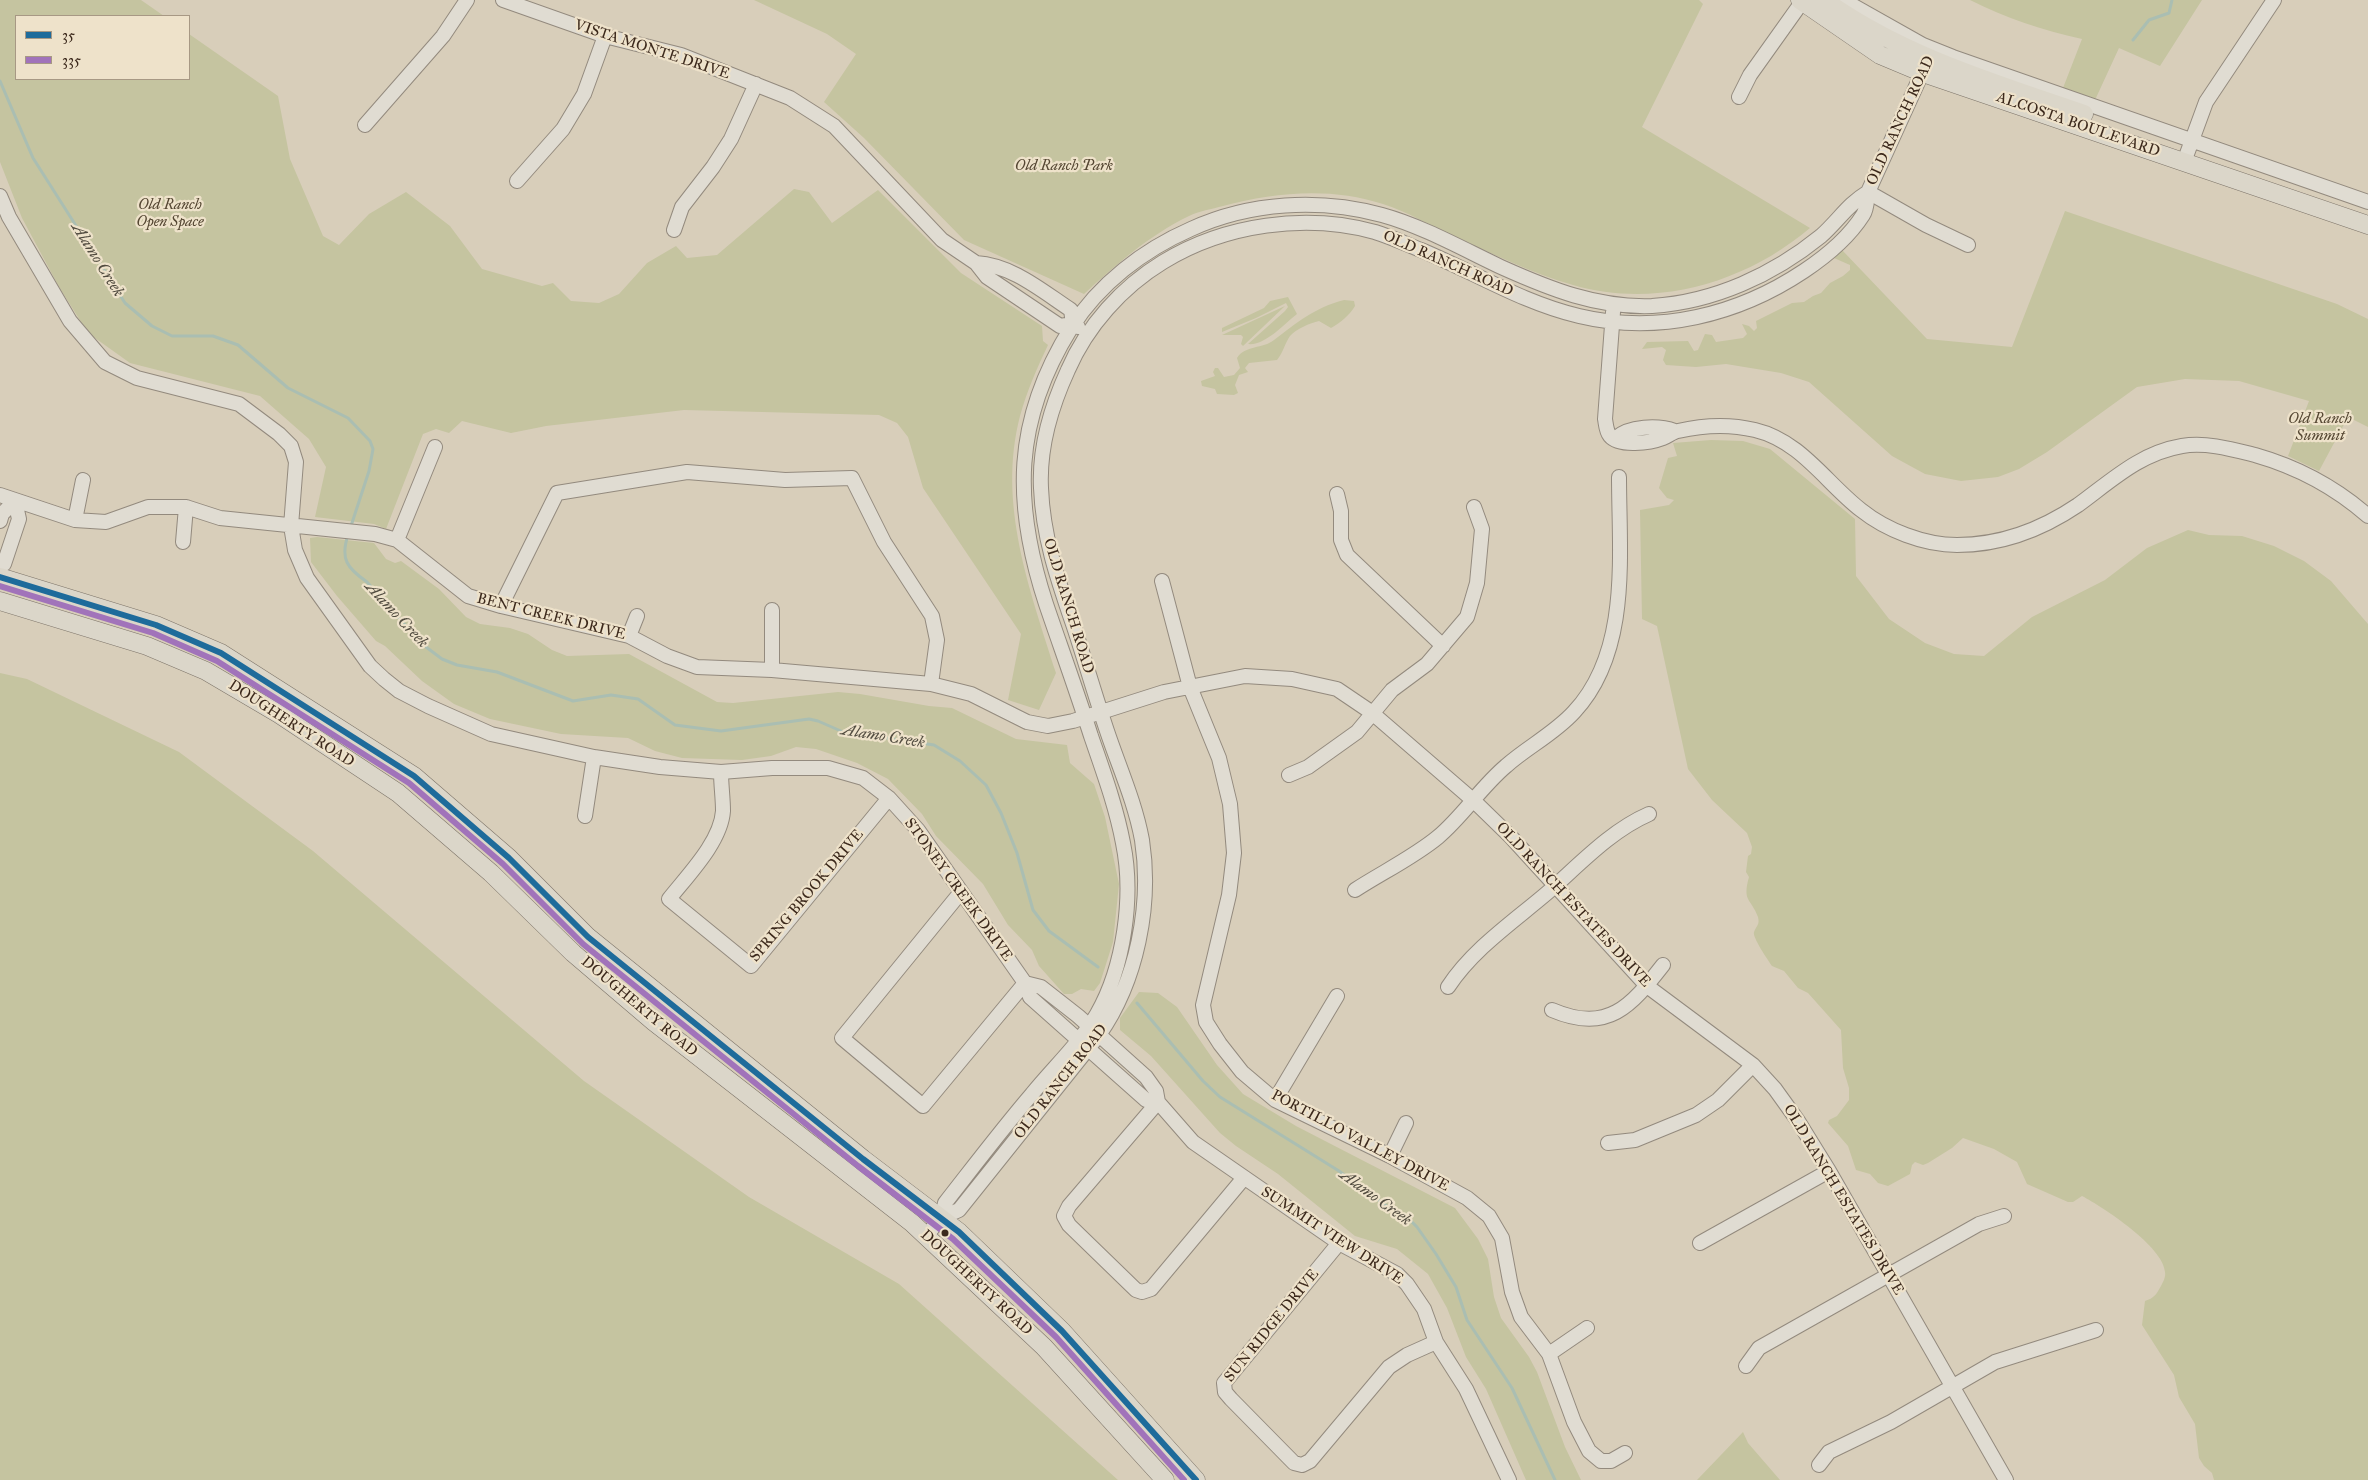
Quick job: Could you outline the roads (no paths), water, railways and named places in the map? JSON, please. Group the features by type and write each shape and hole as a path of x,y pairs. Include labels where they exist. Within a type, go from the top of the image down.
{"main road":[{"name":"ALCOSTA BOULEVARD","path":"1824,0 1849,18 1928,60 2368,213"},
{"name":"ALCOSTA BOULEVARD","path":"1801,1 1880,55 1928,60"},
{"name":"ALCOSTA BOULEVARD","path":"2188,151 2368,224"},
{"name":"DOUGHERTY ROAD","path":"0,577 156,625 221,653 414,776 509,858 588,937 863,1159 959,1232 1062,1331 1196,1480"},
{"name":"DOUGHERTY ROAD","path":"0,601 147,646 206,671 279,714 398,793 492,873 573,953 654,1022 926,1236 1044,1347 1165,1480"}],"street":[{"path":"364,125 443,36 467,0"},
{"name":"VISTA MONTE DRIVE","path":"503,0 605,36 681,56 790,98 834,126 942,240 976,263 987,277 1060,326 1073,324 1088,334"},
{"name":"ALCOSTA BOULEVARD","path":"1843,0 1928,60"},
{"path":"2188,151 2206,102 2274,0"},
{"path":"1739,97 1750,75 1801,1"},
{"path":"517,181 563,129 584,94 605,36"},
{"name":"OLD RANCH ROAD","path":"941,1218 958,1210 1089,1049 1107,1024 1128,980 1138,942 1145,890 1142,841 1129,792 1051,559 1044,523 1040,484 1044,445 1054,402 1076,351 1100,317 1132,285 1160,263 1206,240 1251,227 1286,224 1336,224 1376,232 1422,250 1532,301 1577,316 1612,321 1652,323 1710,314 1745,304 1779,287 1817,262 1840,241 1866,212 1868,192 1928,60"},
{"path":"674,230 682,207 713,167 731,139 756,84"},
{"name":"ALCOSTA BOULEVARD","path":"2188,151 2368,202"},
{"path":"1868,192 1926,225 1968,245"},
{"name":"OLD RANCH ROAD","path":"926,1236 941,1218 945,1203 1096,1016 1116,973 1127,891 1124,847 1112,798 1034,567 1025,526 1023,483 1026,440 1038,394 1073,324 1086,307 1120,272 1152,249 1201,224 1247,210 1288,205 1341,207 1385,216 1541,286 1584,300 1635,306 1672,304 1706,297 1770,271 1804,249 1828,229 1853,202 1868,192"},
{"name":"STONEY CREEK DRIVE","path":"0,196 9,217 70,321 105,362 137,378 239,404 279,434 291,446 296,462 291,526 294,550 307,578 370,666 392,685 445,715 491,734 594,757 660,767 721,772 772,768 828,768 863,778 889,798 918,830 1025,982 1030,998 1078,1039"},
{"name":"VISTA MONTE DRIVE","path":"976,263 994,264 1026,281 1071,310 1073,324"},
{"path":"1613,304 1605,419 1608,432 1612,438 1616,438 1624,444 1634,443 1659,440 1675,431 1712,426 1732,426 1775,437 1799,453 1860,510 1876,521 1914,538 1955,545 2005,540 2045,525 2078,504 2131,465 2163,450 2190,445 2224,447 2270,460 2325,484 2346,496 2368,516"},
{"path":"397,540 435,447"},
{"path":"501,606 557,493 687,472 785,480 852,478 884,542 932,616 937,640 931,684"},
{"path":"1355,890 1437,837 1506,766 1544,740 1575,712 1597,680 1611,642 1618,606 1619,477"},
{"path":"75,520 83,480"},
{"path":"1337,494 1341,511 1341,540 1347,555 1443,646"},
{"name":"BENT CREEK DRIVE","path":"0,495 75,520 106,522 148,507 186,507 220,518 375,534 397,540 468,596 501,606 629,636 667,656 697,667 772,670 931,684 971,694 1034,724 1048,726 1085,717"},
{"path":"0,522 2,514 15,501"},
{"path":"0,566 4,564 19,519 15,501"},
{"path":"183,542 186,507"},
{"path":"1289,775 1308,767 1357,732 1371,712 1392,690 1427,664 1467,617 1477,583 1482,529 1474,507"},
{"name":"PORTILLO VALLEY DRIVE","path":"1162,581 1190,687 1218,758 1230,804 1234,853 1229,895 1203,1005 1206,1022 1242,1072 1275,1100 1390,1156 1467,1198 1489,1216 1502,1238 1512,1292 1521,1317 1549,1354 1574,1422 1589,1451 1601,1461 1611,1461 1625,1453"},
{"path":"772,610 772,670"},
{"path":"629,636 637,616"},
{"name":"OLD RANCH ESTATES DRIVE","path":"1085,717 1164,692 1245,676 1292,679 1336,689 1371,712 1474,801 1511,837 1554,887 1647,986 1753,1065 1775,1089 1798,1121 1829,1171 2006,1480"},
{"path":"585,816 594,757"},
{"name":"SPRING BROOK DRIVE","path":"721,772 723,812 718,831 703,856 669,899 751,966 889,798"},
{"path":"1448,987 1462,966 1628,824 1649,814"},
{"path":"961,892 842,1038 923,1106 1025,982 1042,987 1088,1026"},
{"path":"1552,1010 1571,1018 1608,1016 1627,1007 1647,986 1663,964"},
{"path":"1275,1100 1337,996"},
{"name":"SUMMIT VIEW DRIVE","path":"1088,1026 1146,1077 1156,1091 1158,1102 1193,1142 1243,1179 1339,1243 1396,1274 1407,1284 1424,1309 1436,1342 1466,1389 1509,1480"},
{"name":"SUMMIT VIEW DRIVE","path":"1078,1039 1146,1100 1158,1102"},
{"path":"1608,1143 1634,1140 1696,1115 1718,1100 1753,1065"},
{"path":"1158,1102 1068,1206 1064,1216 1069,1225 1136,1290 1142,1292 1151,1288 1243,1179"},
{"path":"1390,1156 1406,1123"},
{"path":"1700,1243 1829,1171"},
{"path":"1746,1366 1759,1348 1887,1274 1979,1224 2004,1216"},
{"name":"SUN RIDGE DRIVE","path":"1339,1243 1224,1383 1225,1392 1231,1399 1294,1463 1302,1465 1310,1461 1389,1367 1407,1355 1436,1342"},
{"path":"1549,1354 1587,1328"},
{"path":"1819,1464 1829,1452 1891,1422 1952,1385 1995,1362 2096,1330"}],"waterway":[{"path":"2133,40 2149,20 2169,13 2172,0"},
{"name":"Alamo Creek","path":"0,81 33,158 125,303 152,326 172,336 213,336 238,345 288,388 348,418 370,441 373,449 369,471 350,529"},
{"name":"Alamo Creek","path":"348,535 345,557 354,572 367,582 422,644 442,659 457,665 497,672 573,701 611,695 638,699 675,725 721,731 809,719 850,735 934,745 960,761 986,785 1001,813 1017,853 1033,910 1049,931 1098,967"},
{"name":"Alamo Creek","path":"1137,1003 1203,1081 1220,1097 1339,1171 1417,1227 1456,1287 1467,1320 1512,1388 1555,1480"}],"park label":[{"name":"Old Ranch Park","path":"1064,166"},
{"name":"Old Ranch Open Space","path":"170,214"},
{"name":"Old Ranch Summit","path":"2320,428"}]}
